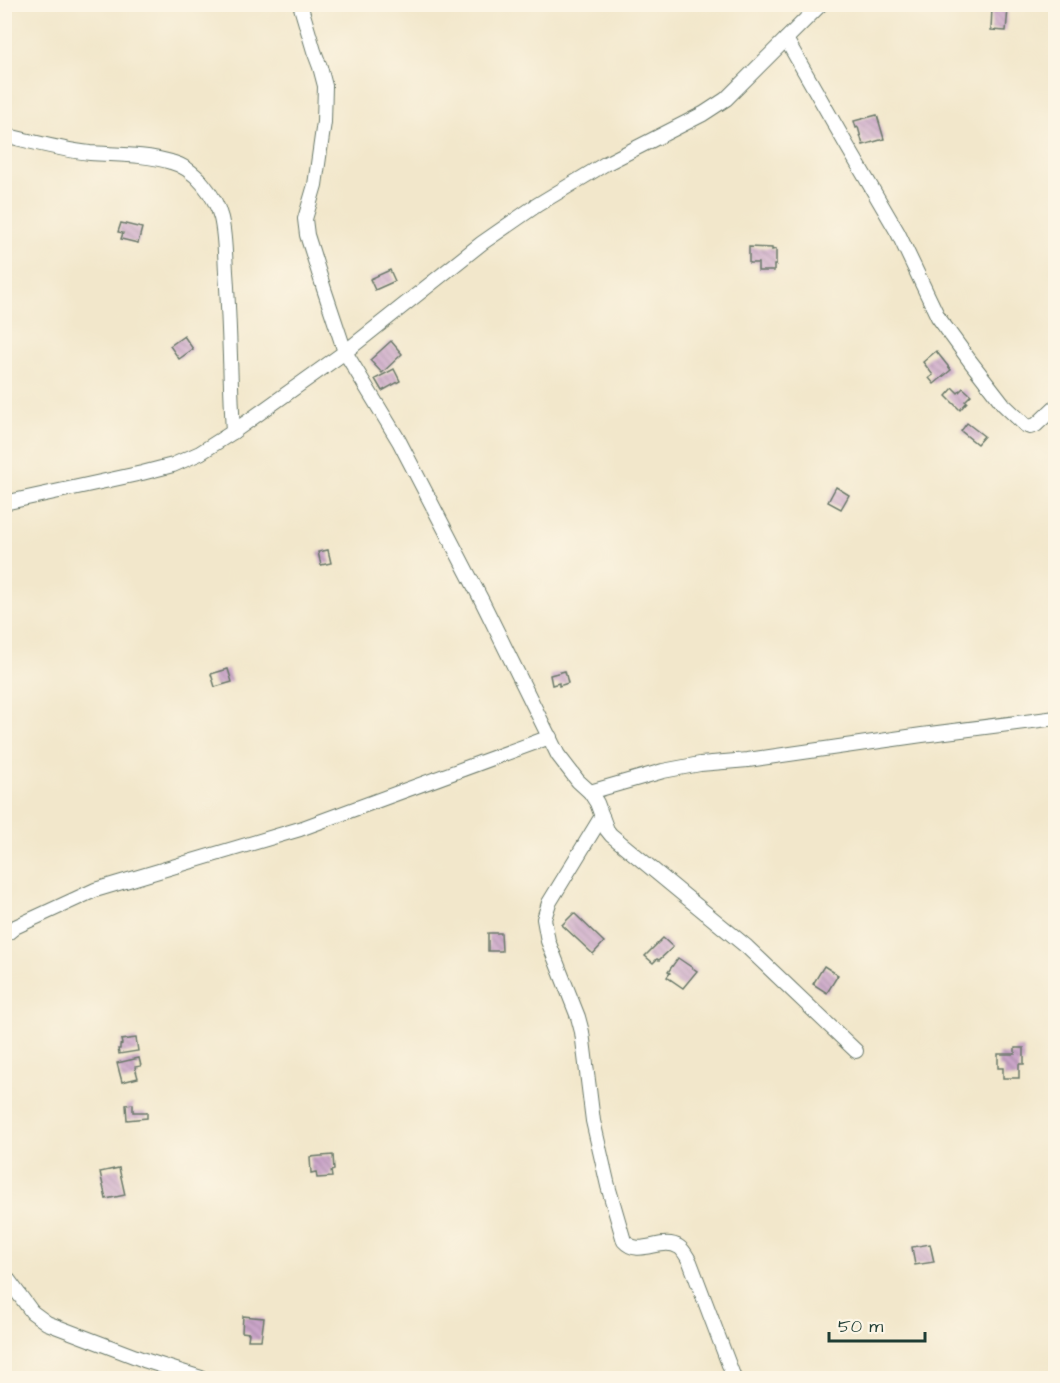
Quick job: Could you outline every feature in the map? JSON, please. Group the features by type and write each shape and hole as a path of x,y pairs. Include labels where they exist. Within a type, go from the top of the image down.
{"street":[{"path":"300,4 325,86 324,122 316,175 305,219 307,235 345,352 399,441 558,754 578,781 590,792 597,803 607,830 621,844 747,947 856,1051"},
{"path":"4,503 142,473 173,465 200,453 345,352 482,243 537,205 605,164 703,114 726,99 821,4"},
{"path":"786,39 898,233 938,317 963,352 1004,405 1025,425 1030,427 1036,425 1056,406"},
{"path":"4,135 50,147 173,162 186,168 205,187 221,217 224,239 233,432"},
{"path":"590,792 663,771 700,764 748,760 1056,718"},
{"path":"4,936 15,927 95,890 300,829 550,737"},
{"path":"602,816 549,903 544,920 548,941 580,1024 593,1121 624,1241 636,1248 674,1244 682,1249 690,1262 734,1378"},
{"path":"4,1274 32,1311 47,1323 144,1360 201,1378"}],"building":[{"path":"992,7 1008,9 1006,31 991,30"},
{"path":"877,115 884,139 863,145 854,121"},
{"path":"121,223 142,228 138,243 121,239 123,233 118,232"},
{"path":"749,247 776,249 774,271 758,271 758,263 749,263"},
{"path":"390,270 395,281 375,290 370,279"},
{"path":"184,336 193,349 179,359 170,346"},
{"path":"391,341 402,354 382,373 370,360"},
{"path":"936,351 951,370 934,384 929,378 933,375 923,362"},
{"path":"394,369 400,381 382,391 375,379"},
{"path":"953,388 958,393 963,388 971,395 960,410 946,396"},
{"path":"967,423 984,436 977,444 961,431"},
{"path":"836,487 849,495 841,509 828,502"},
{"path":"328,550 331,563 321,565 318,552"},
{"path":"228,669 232,682 215,687 211,674"},
{"path":"565,671 568,683 559,686 559,683 552,685 550,675"},
{"path":"574,913 604,942 593,954 562,925"},
{"path":"488,933 501,933 502,951 488,951"},
{"path":"663,938 673,947 653,963 645,956"},
{"path":"678,958 697,971 683,988 667,977"},
{"path":"824,966 838,975 827,993 813,984"},
{"path":"136,1038 138,1051 119,1054 121,1040"},
{"path":"1015,1048 1024,1048 1024,1064 1019,1064 1019,1078 1003,1078 1003,1068 998,1068 998,1054 1015,1054"},
{"path":"139,1058 141,1066 135,1067 138,1078 122,1082 117,1063"},
{"path":"133,1104 133,1112 147,1112 147,1118 127,1120 126,1105"},
{"path":"333,1155 332,1177 317,1178 316,1172 311,1173 310,1157"},
{"path":"119,1168 125,1195 106,1199 100,1172"},
{"path":"930,1244 934,1262 915,1265 912,1247"},
{"path":"243,1316 264,1318 261,1340 248,1340 249,1333 242,1332"}]}
